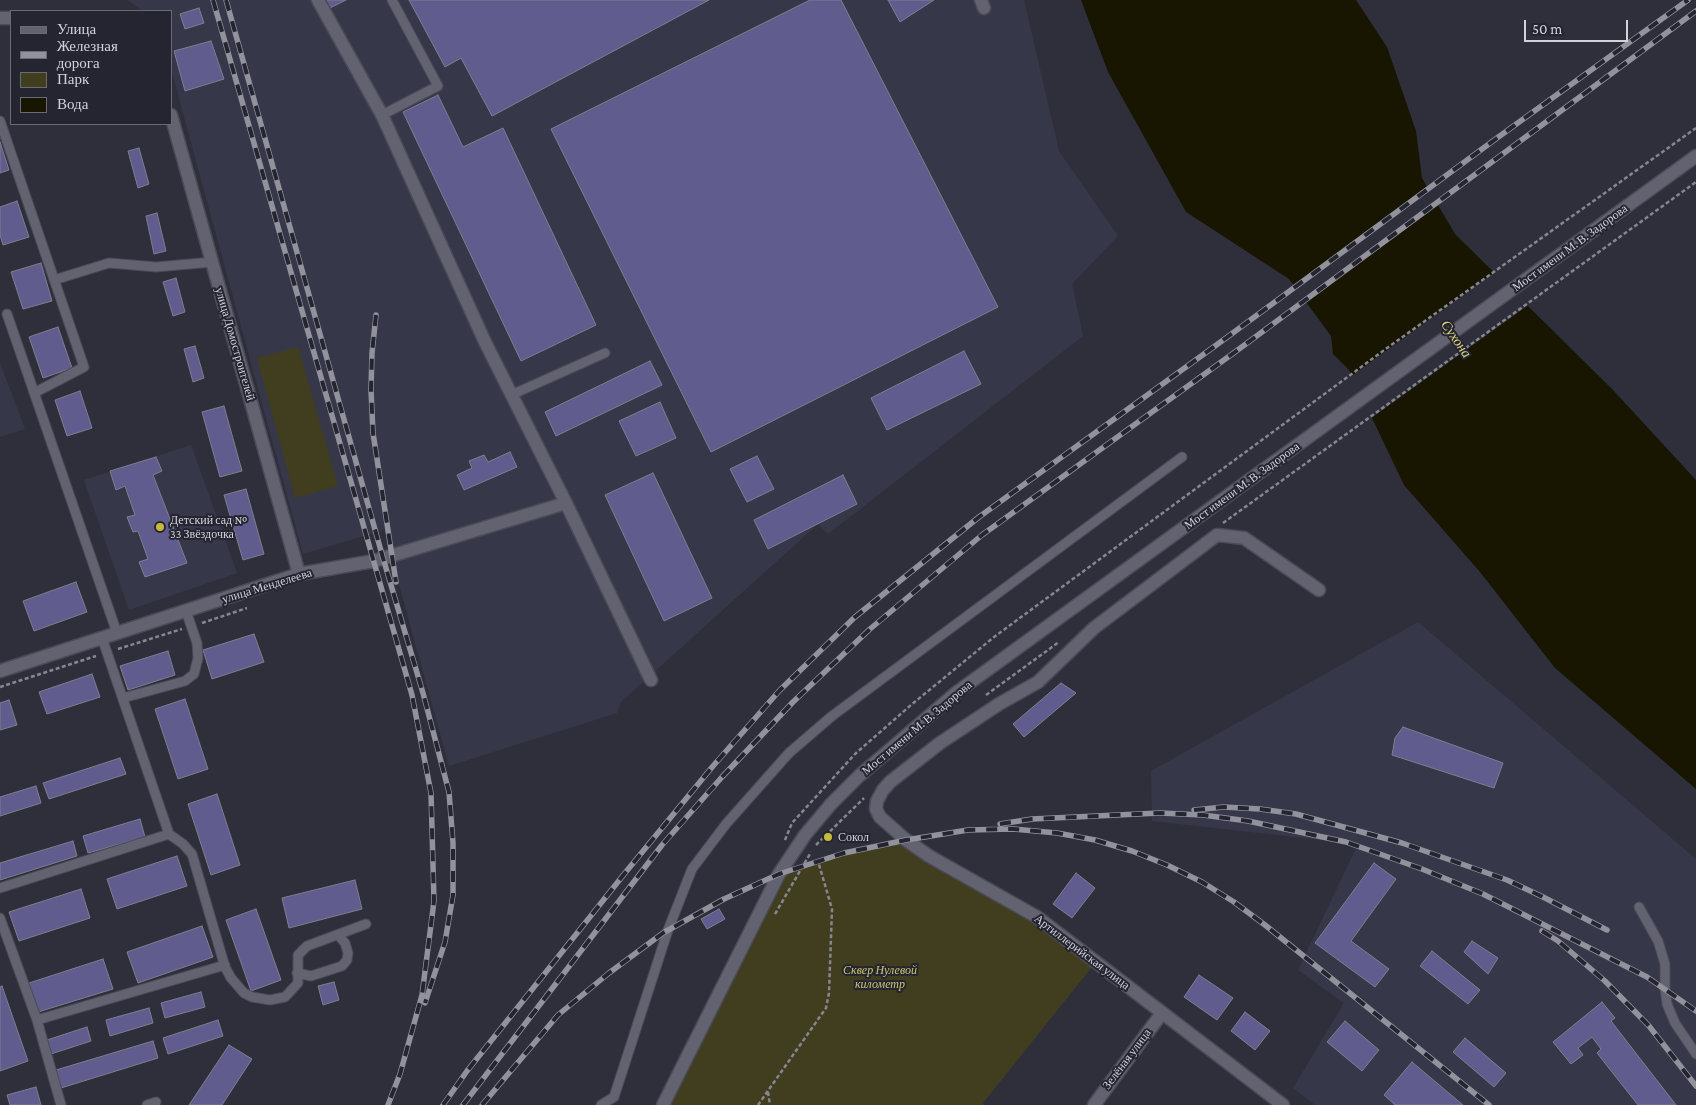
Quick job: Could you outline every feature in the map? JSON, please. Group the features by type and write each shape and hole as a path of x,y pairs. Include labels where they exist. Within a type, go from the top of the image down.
{"street":[{"path":"318,0 382,115 485,342 652,680"},
{"name":"улица Домостроителей","path":"172,119 299,574"},
{"name":"Мост имени М. В. Задорова","path":"663,1105 779,874 805,835 831,804 859,776 957,692 1696,156"},
{"name":"улица Менделеева","path":"0,671 299,574 374,561 566,504"},
{"name":"Артиллерийская улица","path":"1283,1105 1036,917 929,856 906,840 880,817 876,809 882,790 894,778 940,743 999,704 1038,682 1094,628 1218,535 1244,538 1319,590"},
{"name":"Зелёная улица","path":"1094,1105 1162,1013"}],"lane":[{"path":"382,115 438,86 392,0"},
{"path":"0,121 84,368 34,393"},
{"path":"54,280 109,263 156,266 212,262"},
{"path":"7,314 117,633"},
{"path":"512,395 605,353"},
{"path":"601,1105 614,1097 668,930 692,869 726,824 789,753 832,716 1182,457"},
{"path":"123,698 185,681 194,674 198,658 197,643 186,611"},
{"path":"102,638 170,834 192,854 225,965 231,978 244,993 252,997 270,1000 285,997 298,983 298,955 301,951 307,946 366,924"},
{"path":"0,888 170,834"},
{"path":"1639,907 1658,941 1665,964 1667,1004 1675,1022 1696,1054"},
{"path":"0,918 37,1020 61,1105"},
{"path":"298,974 311,976 342,966 347,960 348,953 345,943 338,935"},
{"path":"37,1020 225,965"}],"path":[{"path":"792,823 855,754 994,637 1387,348 1696,128"},
{"path":"1221,525 1696,182"},
{"path":"0,687 247,608"},
{"path":"986,695 1059,642"},
{"path":"816,844 866,797"},
{"path":"758,1105 826,1008 829,993 832,909 818,861"},
{"path":"768,1091 770,1105"}],"shaded area":[{"path":"127,0 1024,0 1059,151 1118,236 1072,284 1083,336 828,534 818,524 621,702 617,713 449,766 384,530 303,554 172,73 172,10 142,10"},
{"path":"0,363 25,429 0,437"},
{"name":"Детский сад № 33 Звёздочка","path":"191,445 237,573 129,610 84,480"},
{"path":"1418,622 1696,859 1696,1105 1315,1105 1293,1088 1344,1003 1298,970 1358,844 1152,821 1151,771"}],"green space":[{"path":"298,347 338,486 295,498 257,358"},
{"name":"Сквер Нулевой километр","path":"906,840 1037,917 1096,962 983,1103 984,1105 663,1105 779,874 844,853"}],"water":[{"name":"Сухона","path":"1081,0 1356,0 1387,47 1416,131 1422,178 1455,234 1613,390 1696,480 1696,789 1555,668 1480,572 1404,485 1349,370 1333,354 1331,336 1289,279 1186,212 1108,72"}],"pier":[{"path":"1431,187 1439,201 1303,302 1293,289"},
{"path":"1496,271 1530,304 1370,419 1350,377"}],"building":[{"path":"326,0 346,0 330,8"},
{"path":"409,0 709,0 492,116 461,58 445,67"},
{"path":"810,0 841,0 998,307 711,452 551,129"},
{"path":"888,0 934,0 900,22"},
{"path":"199,8 204,23 185,29 180,14"},
{"path":"211,41 224,79 185,91 174,51"},
{"path":"438,95 463,147 503,128 596,325 521,361 403,112"},
{"path":"0,142 9,170 0,173"},
{"path":"139,148 149,184 138,188 128,151"},
{"path":"17,201 29,237 3,245 0,235 0,207"},
{"path":"157,213 166,251 154,254 146,216"},
{"path":"41,263 52,301 23,309 11,272"},
{"path":"176,278 185,312 173,316 163,282"},
{"path":"58,327 72,368 43,378 29,337"},
{"path":"195,346 204,378 193,382 184,349"},
{"path":"964,351 981,384 887,430 871,398"},
{"path":"650,361 662,385 556,436 545,412"},
{"path":"80,391 92,428 67,436 55,400"},
{"path":"660,402 676,438 636,456 619,421"},
{"path":"224,406 242,471 220,477 202,412"},
{"path":"510,452 517,467 464,490 457,475 472,468 469,461 484,455 488,462"},
{"path":"757,456 774,489 747,502 730,469"},
{"path":"156,457 162,471 153,475 187,563 145,577 139,562 148,559 138,531 133,532 127,517 135,515 125,486 116,490 110,471"},
{"path":"653,473 712,598 664,621 605,495"},
{"path":"843,475 857,504 768,549 754,520"},
{"path":"246,489 264,554 243,560 224,495"},
{"path":"76,582 87,612 34,631 23,601"},
{"path":"254,634 264,662 212,679 203,650"},
{"path":"168,651 175,675 128,690 120,666"},
{"path":"92,674 100,697 47,714 39,692"},
{"path":"1061,683 1076,693 1024,737 1013,724"},
{"path":"185,699 208,769 178,779 155,709"},
{"path":"9,700 17,725 0,730 0,703"},
{"path":"1403,727 1503,763 1494,788 1392,755 1395,738"},
{"path":"120,758 126,774 49,799 43,783"},
{"path":"36,786 41,803 0,816 0,797"},
{"path":"217,794 240,865 211,875 188,804"},
{"path":"140,819 145,837 88,853 83,836"},
{"path":"73,841 77,856 0,880 0,863"},
{"path":"177,856 187,886 117,909 107,879"},
{"path":"1374,863 1396,879 1351,941 1389,969 1375,987 1315,943"},
{"path":"1076,873 1095,888 1072,918 1053,904"},
{"path":"355,880 362,909 289,928 282,898"},
{"path":"81,889 90,918 19,941 9,912"},
{"path":"256,909 281,980 251,991 226,920"},
{"path":"719,909 725,919 707,929 701,919"},
{"path":"202,926 213,957 138,983 127,952"},
{"path":"1472,941 1498,958 1488,974 1464,952"},
{"path":"1432,951 1480,990 1468,1004 1420,966"},
{"path":"103,959 113,989 38,1012 29,983"},
{"path":"1199,975 1233,998 1217,1020 1184,997"},
{"path":"334,982 339,1000 323,1005 318,986"},
{"path":"2,986 28,1061 0,1071 0,987"},
{"path":"201,992 205,1007 165,1018 161,1003"},
{"path":"1602,1002 1615,1018 1611,1021 1676,1105 1638,1105 1597,1053 1601,1049 1592,1037 1578,1048 1583,1055 1571,1064 1553,1042"},
{"path":"149,1008 153,1023 110,1036 106,1020"},
{"path":"1245,1012 1270,1031 1255,1050 1231,1031"},
{"path":"218,1020 223,1036 168,1054 163,1038"},
{"path":"1345,1021 1379,1050 1362,1071 1327,1042"},
{"path":"87,1027 91,1041 51,1054 47,1040"},
{"path":"1465,1038 1506,1073 1494,1087 1453,1052"},
{"path":"153,1041 158,1058 61,1088 56,1070"},
{"path":"229,1045 252,1059 222,1105 189,1105"},
{"path":"1412,1062 1463,1105 1395,1105 1384,1095"},
{"path":"36,1087 41,1105 10,1105 7,1095"}],"railway":[{"path":"213,0 412,695 431,793 434,901 422,995 400,1074 388,1105"},
{"path":"226,0 383,558 423,693 449,792 453,843 453,895 445,942 425,1003"},
{"path":"443,1105 467,1071 713,766 780,690 855,617 979,517 1688,0"},
{"path":"463,1105 662,845 722,777 793,702 870,629 982,535 1235,352 1696,11"},
{"path":"376,315 371,390 373,433 396,582"},
{"path":"1194,810 1224,807 1296,814 1402,843 1507,880 1607,930"},
{"path":"1000,824 1032,819 1160,813 1203,815 1248,821 1346,842 1422,869 1483,894 1647,977 1696,1011"},
{"path":"482,1105 558,1015 609,973 663,933 724,899 779,874 844,853 968,830 1013,829 1057,833 1095,840 1132,851 1202,882 1234,902 1265,925 1489,1105"},
{"path":"1542,931 1558,941 1605,981 1649,1026 1696,1086"}],"place":[{"name":"Детский сад № 33 Звёздочка","path":"160,527"},
{"name":"Сокол","path":"828,837"}]}
